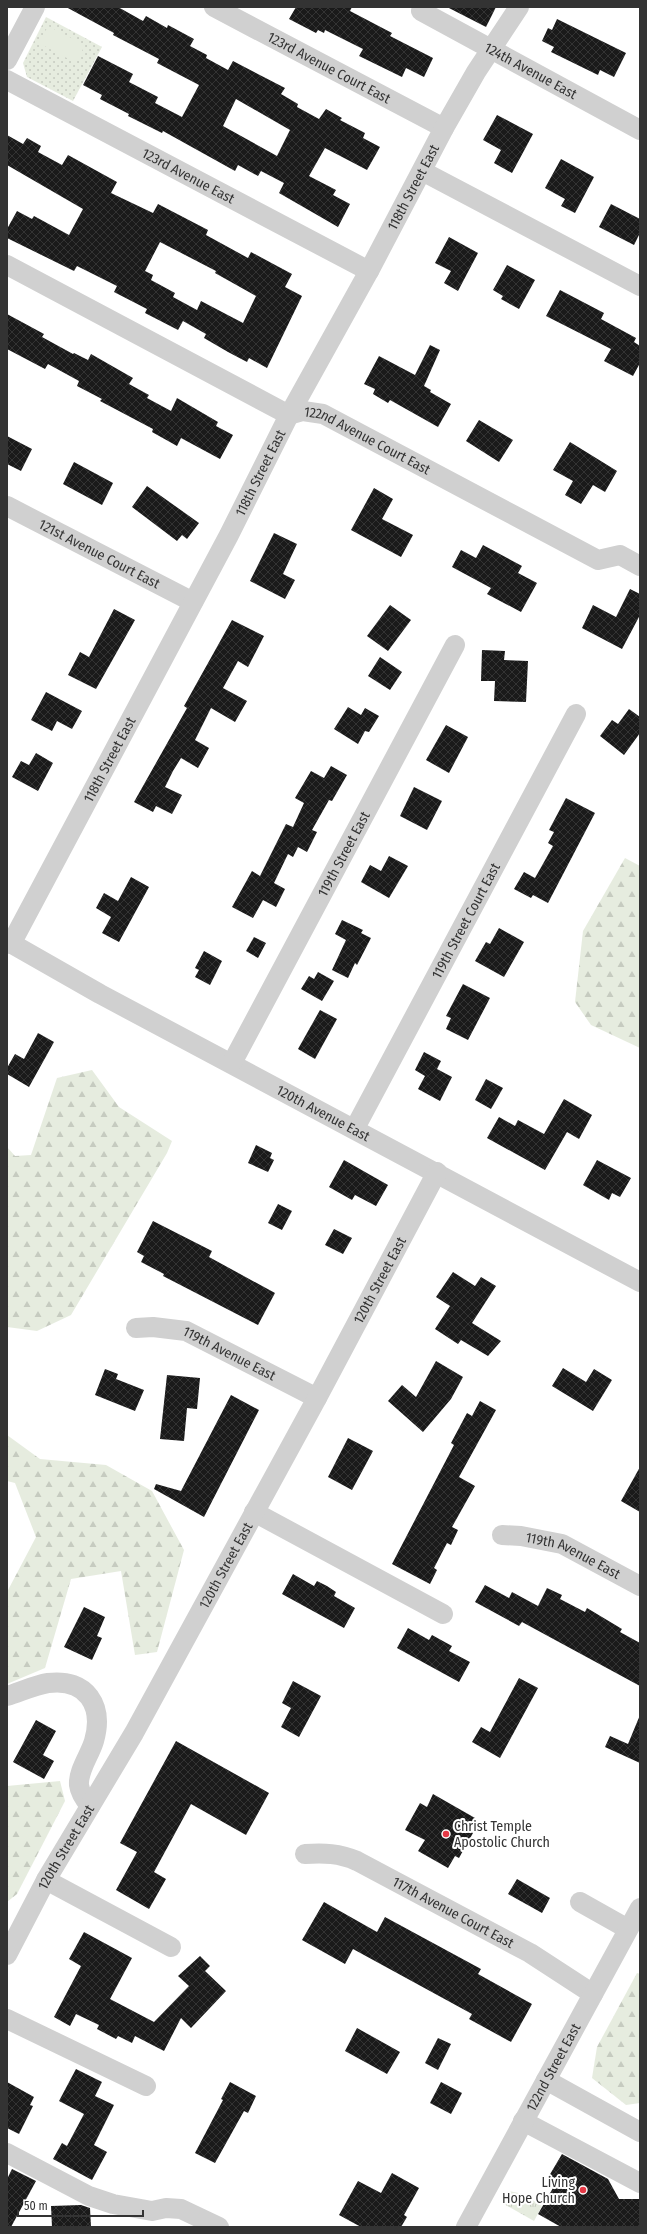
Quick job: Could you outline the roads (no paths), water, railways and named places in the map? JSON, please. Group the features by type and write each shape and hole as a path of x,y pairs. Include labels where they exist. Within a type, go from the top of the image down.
{"street":[{"path":"7,60 35,7"},
{"name":"123rd Avenue Court East","path":"214,7 444,128"},
{"name":"118th Street East","path":"9,942 229,535 289,415 369,271 444,128 490,50 519,7"},
{"name":"124th Avenue East","path":"421,11 490,50 640,130"},
{"name":"123rd Avenue East","path":"7,80 369,271"},
{"path":"422,171 640,286"},
{"name":"122nd Avenue Court East","path":"7,265 289,415 302,411 323,414 598,560 620,555 640,566"},
{"name":"121st Avenue Court East","path":"7,506 193,602"},
{"name":"119th Street East","path":"232,1063 455,645"},
{"name":"119th Street Court East","path":"355,1128 576,714"},
{"name":"120th Avenue East","path":"9,942 100,994 355,1128 640,1282"},
{"name":"120th Street East","path":"7,1955 46,1880 134,1733 317,1398 437,1172"},
{"name":"119th Avenue East","path":"136,1328 153,1327 186,1331 317,1398"},
{"path":"254,1512 443,1614"},
{"name":"119th Avenue East","path":"502,1535 521,1536 562,1544 640,1586"},
{"path":"7,1696 48,1683 73,1684 86,1692 93,1700 96,1712 94,1741 79,1784 82,1796 90,1806"},
{"name":"117th Avenue Court East","path":"305,1854 330,1853 344,1855 357,1861 530,1953 593,1994"},
{"path":"46,1880 171,1947"},
{"path":"580,1902 628,1929"},
{"name":"122nd Street East","path":"466,2227 640,1908"},
{"path":"7,2019 146,2086"},
{"path":"546,2080 640,2132"},
{"path":"523,2121 640,2182"},
{"path":"7,2153 90,2196 113,2204 152,2211 166,2208 181,2209 219,2227"}],"place":[{"name":"Christ Temple Apostolic Church","path":"446,1834"},
{"name":"Living Hope Church","path":"583,2190"}]}
